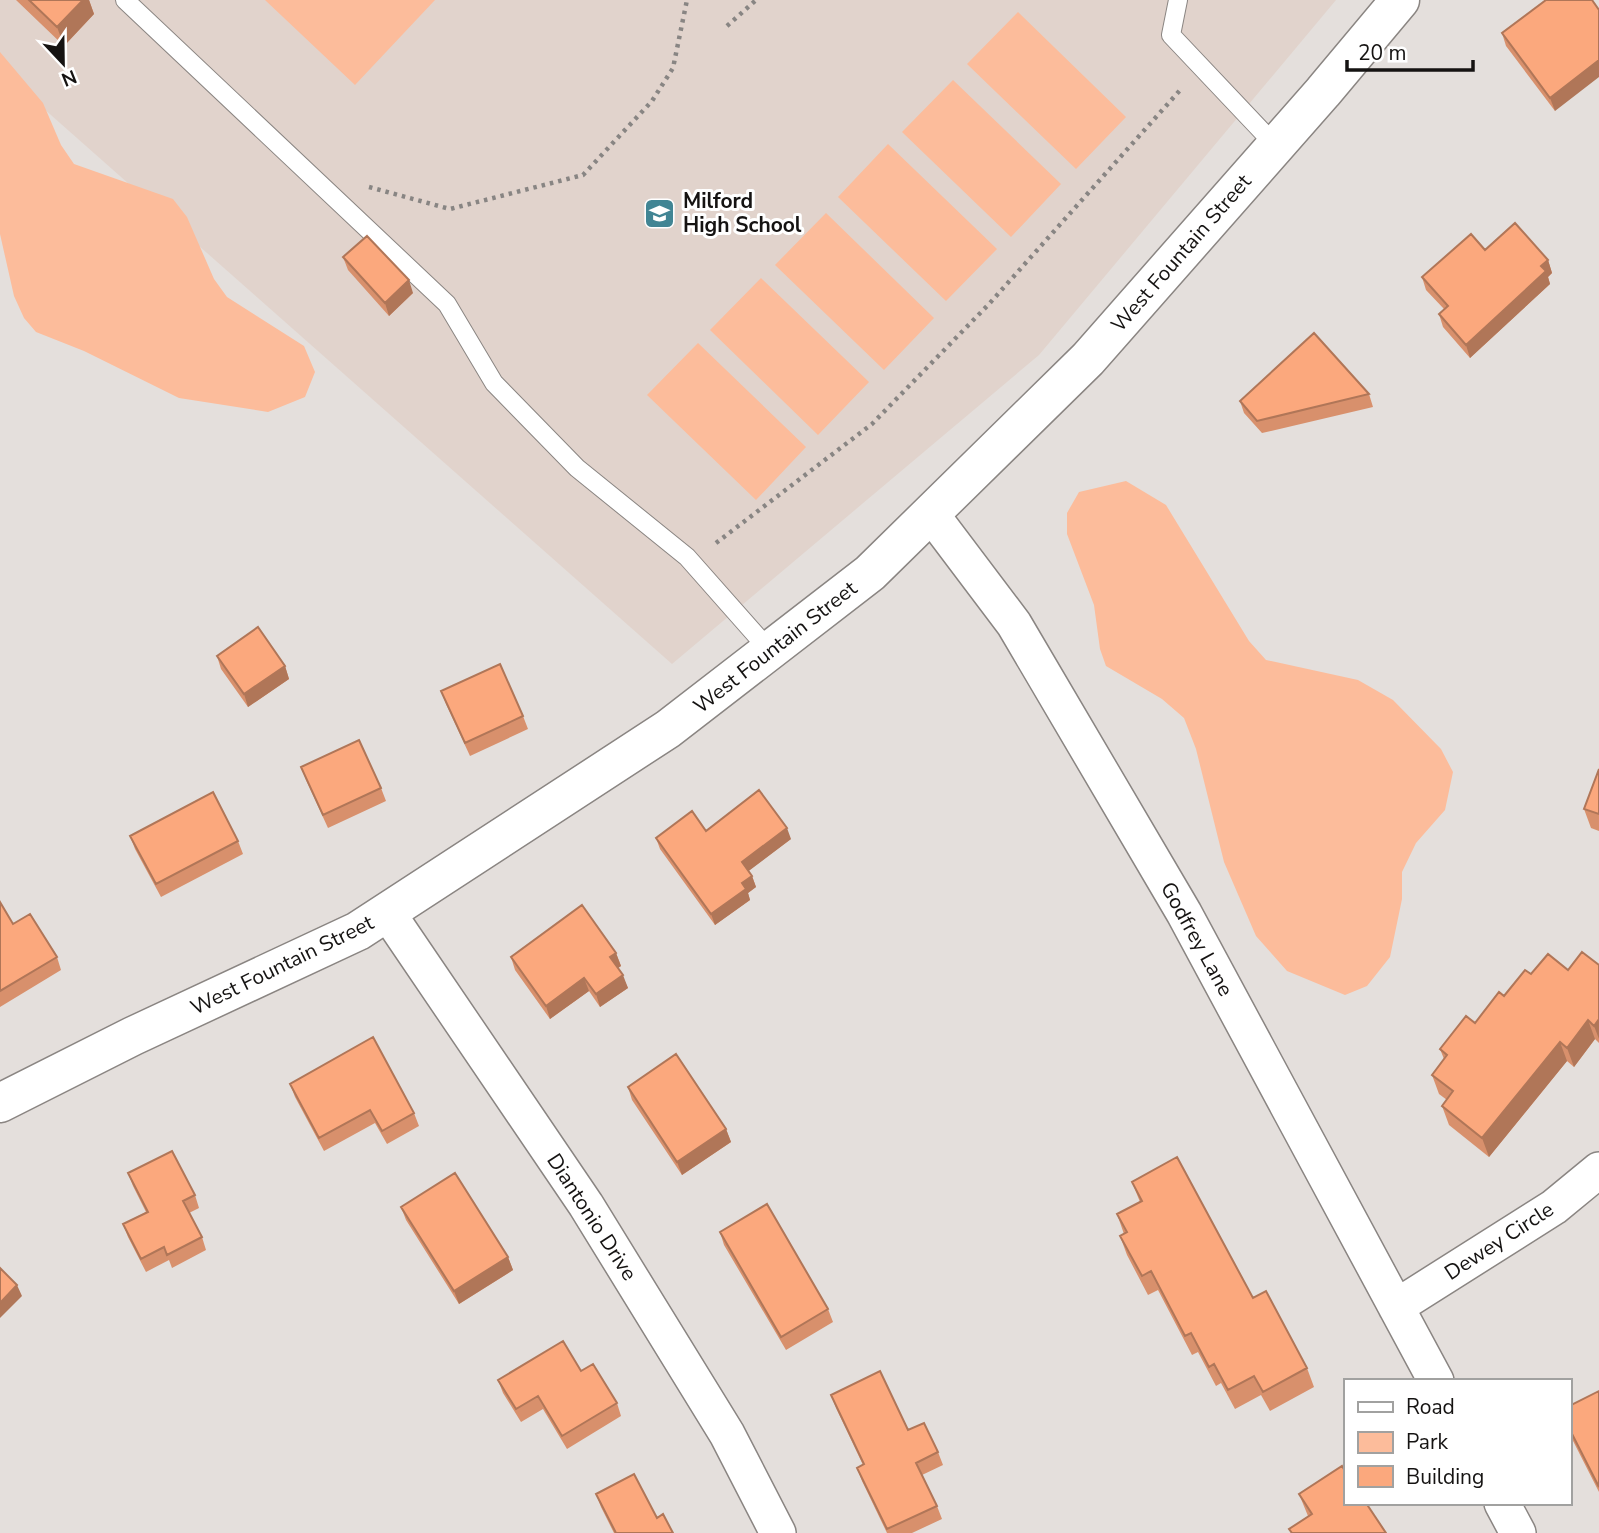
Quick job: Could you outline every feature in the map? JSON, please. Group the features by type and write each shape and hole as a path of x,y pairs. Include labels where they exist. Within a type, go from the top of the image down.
{"street":[{"name":"West Fountain Street","path":"0,1103 124,1041 358,931 668,729 870,573 1088,359 1276,146 1400,0"},
{"name":"Godfrey Lane","path":"931,514 1014,624 1163,877 1435,1379"},
{"name":"Diantonio Drive","path":"387,912 586,1205 727,1434 778,1533"},
{"name":"Dewey Circle","path":"1396,1307 1554,1207 1599,1170"},
{"path":"1503,1505 1518,1533"}],"lane":[{"path":"125,0 447,304 494,383 577,468 692,563 770,651"},
{"path":"1178,0 1171,35 1276,146"}],"path":[{"path":"364,186 450,209 583,174 652,101 673,68 687,0"},
{"path":"727,26 756,0"},
{"path":"692,563 872,424 989,304 1201,67"}],"shaded area":[{"name":"Milford High School","path":"0,0 1336,0 1039,355 672,664 0,70"}],"green space":[{"path":"265,0 435,0 355,85"},
{"path":"1018,12 1126,117 1076,169 967,64"},
{"path":"0,52 43,103 61,145 74,164 173,199 187,217 214,279 227,297 304,346 315,372 305,397 268,412 179,398 84,351 36,332 24,318 14,296 0,234"},
{"path":"953,80 1061,184 1011,237 902,132"},
{"path":"888,144 997,249 946,301 838,197"},
{"path":"826,213 934,318 884,370 775,265"},
{"path":"761,278 869,382 818,435 710,330"},
{"path":"698,343 806,447 756,500 647,395"},
{"path":"1126,481 1166,505 1249,641 1266,660 1358,680 1393,700 1441,749 1453,772 1445,810 1416,843 1402,872 1402,899 1390,957 1367,986 1345,995 1287,971 1256,936 1224,862 1196,749 1184,718 1162,699 1106,666 1100,649 1094,605 1067,534 1067,513 1079,492"}],"building":[{"path":"29,0 83,0 57,27"},
{"path":"1546,0 1592,0 1599,10 1599,60 1550,98 1502,33"},
{"path":"1515,223 1548,260 1541,266 1546,271 1466,345 1439,314 1448,306 1422,277 1471,234 1485,250"},
{"path":"367,236 409,280 385,303 343,257"},
{"path":"1314,333 1369,394 1257,421 1240,401"},
{"path":"258,627 285,666 244,694 217,656"},
{"path":"500,664 523,716 465,743 441,691"},
{"path":"359,740 381,788 323,815 301,767"},
{"path":"1599,769 1599,814 1584,809"},
{"path":"759,790 787,828 742,862 752,876 742,883 746,889 711,914 656,838 692,811 706,831"},
{"path":"213,792 238,841 156,884 130,836"},
{"path":"0,902 13,924 30,914 57,957 0,991"},
{"path":"582,905 616,953 610,957 623,975 596,994 584,978 546,1006 511,957"},
{"path":"1582,952 1599,965 1599,1019 1594,1026 1588,1020 1567,1048 1560,1042 1482,1138 1442,1106 1453,1091 1432,1075 1447,1055 1440,1049 1466,1016 1475,1023 1499,992 1504,996 1525,970 1531,974 1548,954 1568,970"},
{"path":"373,1037 414,1113 382,1131 370,1110 319,1138 290,1084"},
{"path":"676,1054 726,1129 677,1162 628,1087"},
{"path":"172,1151 195,1195 183,1201 202,1237 167,1255 164,1247 141,1259 123,1224 148,1212 128,1173"},
{"path":"1177,1157 1253,1298 1266,1291 1307,1368 1263,1392 1254,1376 1228,1390 1214,1364 1209,1367 1191,1333 1185,1336 1151,1271 1142,1276 1120,1236 1127,1232 1117,1214 1142,1201 1132,1182"},
{"path":"455,1173 508,1257 454,1291 401,1207"},
{"path":"767,1204 828,1309 781,1337 720,1232"},
{"path":"0,1268 17,1285 0,1303"},
{"path":"563,1341 581,1371 593,1364 617,1403 562,1436 538,1396 516,1409 498,1380"},
{"path":"880,1371 908,1430 924,1423 938,1452 916,1463 937,1506 887,1529 857,1468 864,1464 831,1395"},
{"path":"1599,1391 1599,1487 1571,1432 1571,1405"},
{"path":"1342,1466 1344,1505 1367,1505 1386,1533 1292,1533 1289,1529 1312,1514 1299,1494"},
{"path":"634,1474 657,1518 663,1514 673,1533 616,1533 596,1494"}],"place":[{"name":"Milford High School","path":"660,213"}]}
